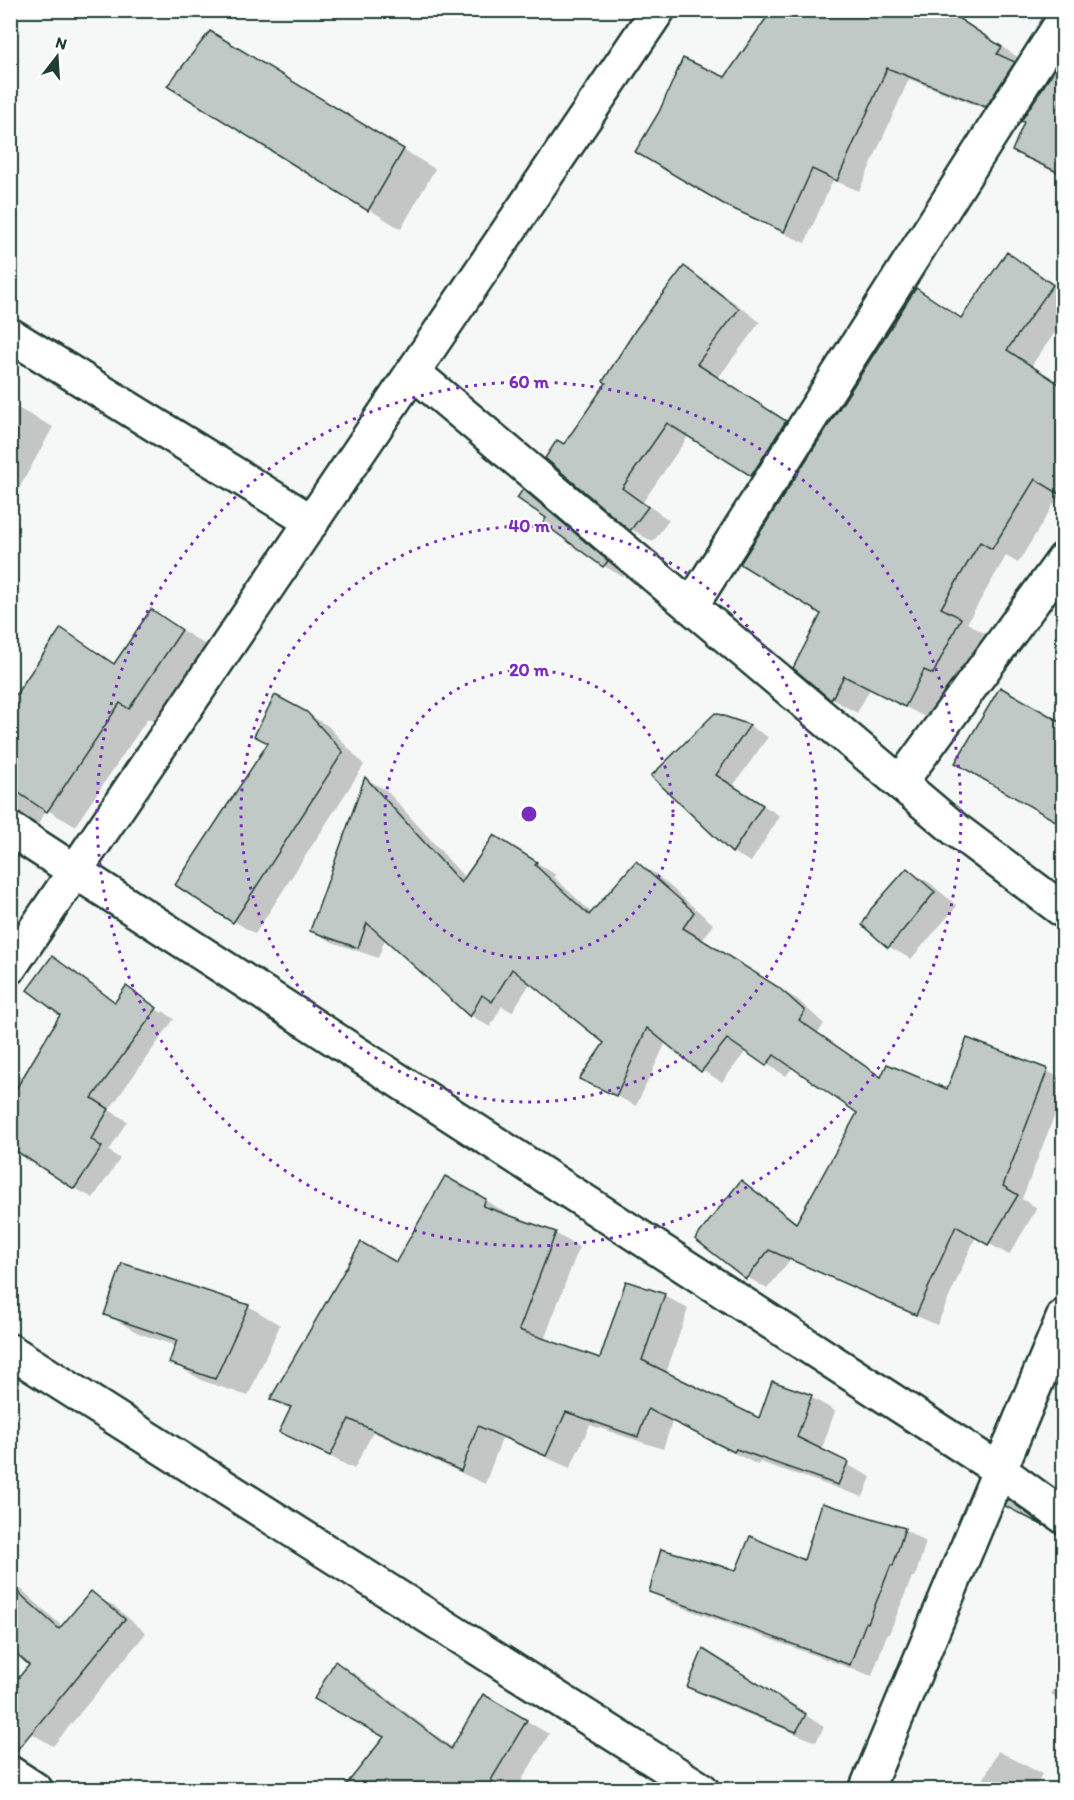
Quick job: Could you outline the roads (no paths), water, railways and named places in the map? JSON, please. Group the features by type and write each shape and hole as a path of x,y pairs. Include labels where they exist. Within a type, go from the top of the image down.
{"street":[{"path":"10,967 658,10"},
{"path":"691,606 1064,17 1055,10"},
{"path":"10,335 312,522"},
{"path":"413,372 955,829 1064,911"},
{"path":"900,783 1064,559"},
{"path":"10,829 1000,1471 1064,1517"},
{"path":"866,1790 1064,1316"},
{"path":"10,1351 702,1790"},
{"path":"10,1773 36,1790"}]}
